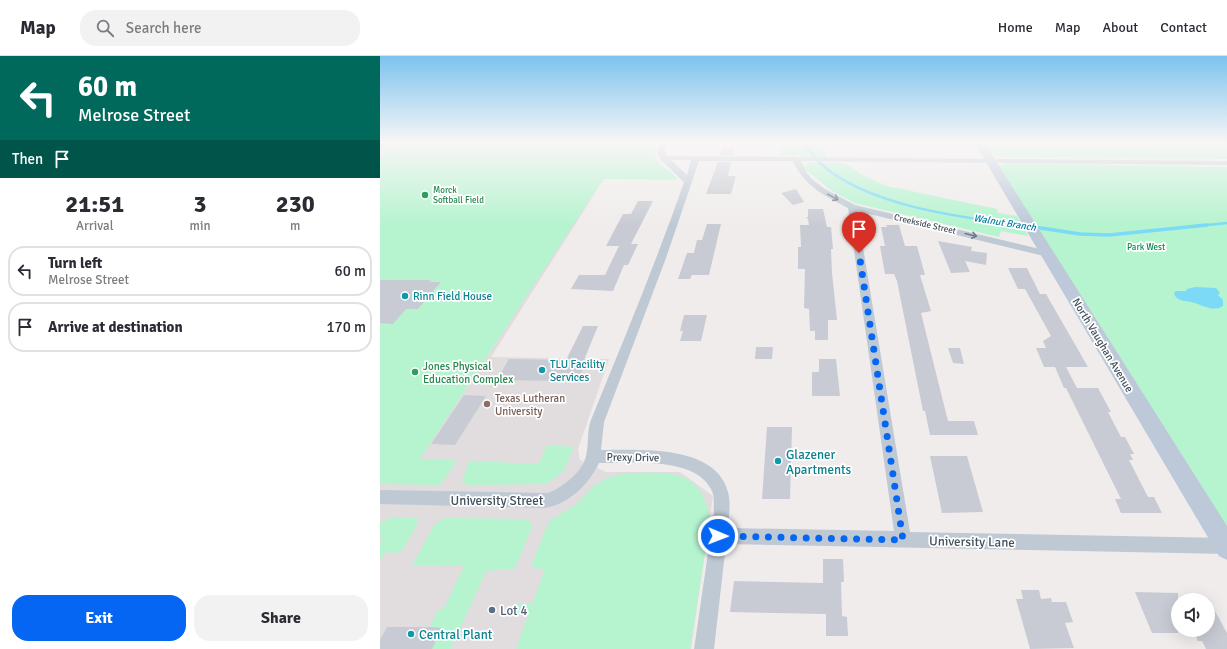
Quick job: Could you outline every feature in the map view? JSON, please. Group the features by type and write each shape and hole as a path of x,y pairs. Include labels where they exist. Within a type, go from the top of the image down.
{"street":[{"path":"678,170 684,175 688,182"},
{"name":"Prexy Drive","path":"692,170 627,346 595,426 592,447 594,457 668,458 691,464 709,474 720,490 722,512 704,649"},
{"name":"Creekside Street","path":"801,170 810,182 822,191 852,207 1046,251"},
{"name":"North Vaughan Avenue","path":"995,170 1227,547"},
{"path":"852,207 903,540"},
{"name":"University Street","path":"380,497 534,501 551,499 576,483 591,465 594,457"},
{"name":"University Lane","path":"718,536 1227,547"}],"shaded area":[{"name":"Texas Lutheran University","path":"380,170 662,170 677,180 604,179 491,357 609,359 578,449 580,460 606,472 680,472 713,496 691,649 380,649"}],"green space":[{"path":"380,170 667,170 677,179 603,179 420,459 455,460 454,465 440,485 380,484"},
{"path":"804,170 855,170 864,176 887,186 997,209 998,213 1017,216 1028,236 1001,231 999,237 855,203 832,191 809,172 805,172"},
{"name":"Park West","path":"1001,170 1227,170 1227,527"},
{"path":"547,445 574,447 563,472 546,484 468,485 462,481 469,461 539,464"},
{"path":"625,473 656,473 681,476 700,490 706,503 710,521 690,649 516,649 528,615 514,614 518,604 532,604 545,569 534,568 531,566 549,521 574,506 594,486 607,478"},
{"path":"392,517 414,518 419,521 403,549 397,553 385,552 380,560 380,543 383,538 380,538 380,523"},
{"path":"445,518 525,519 529,520 532,527 516,566 512,569 486,571 451,649 432,649 442,628 430,627 438,610 443,610 464,566 412,565 434,526"}],"water":[{"path":"1195,287 1216,288 1220,293 1218,295 1223,300 1223,306 1220,308 1209,308 1182,300 1175,296 1174,293 1176,291 1186,291 1187,289"}],"building":[{"path":"715,170 729,170 728,176 736,176 731,194 706,194"},
{"path":"796,189 804,202 793,205 781,193"},
{"path":"638,201 653,201 631,244 638,244 628,265 624,265 613,291 571,289 579,275 605,275 619,246 606,246 623,214 631,214"},
{"path":"808,209 823,209 827,227 831,227 833,249 831,249 832,273 837,320 828,320 828,340 815,340 815,331 810,331 809,309 804,308 805,269 798,269 798,247 801,247 800,225 809,225 806,217 808,217"},
{"path":"707,224 721,224 709,275 692,275 690,279 678,279 687,253 694,253 697,240 702,240"},
{"path":"886,225 899,225 905,246 917,246 925,275 920,275 931,311 921,313 948,421 974,421 978,435 930,435 925,411 923,411 897,281 894,274 885,274 880,246 885,246 881,227 887,227"},
{"path":"938,241 972,247 971,251 987,253 986,265 965,261 970,272 951,273"},
{"path":"1008,268 1027,268 1040,294 1046,294 1088,367 1066,367 1077,388 1098,388 1111,412 1108,412 1121,437 1125,437 1134,454 1130,454 1133,460 1129,460 1148,497 1154,497 1162,513 1121,513 1115,499 1121,499 1066,388 1064,388 1055,367 1044,367 1036,348 1046,348 1043,341 1051,336 1025,289 1018,289"},
{"name":"Rinn Field House","path":"380,280 431,280 429,282 441,282 418,309 406,309 393,324 380,323"},
{"path":"684,315 707,315 701,341 680,341 683,331 680,331"},
{"name":"TLU Facility Services","path":"583,326 598,326 584,360 587,360 577,381 497,380 509,359 566,360"},
{"path":"756,347 773,347 772,359 755,359"},
{"path":"948,348 960,348 964,364 953,363"},
{"path":"819,359 836,359 840,396 812,396 812,372 819,372"},
{"path":"464,395 486,396 455,445 431,444"},
{"name":"Glazener Apartments","path":"767,427 792,427 790,499 762,499"},
{"path":"930,456 967,456 983,512 942,513"},
{"path":"823,559 843,559 844,582 841,582 842,616 847,617 848,636 826,636 826,614 730,612 734,581 823,583"},
{"path":"1021,590 1039,590 1041,599 1051,598 1052,602 1066,602 1073,622 1065,623 1074,648 1030,649 1016,599 1023,599"},
{"path":"1135,592 1178,593 1171,593 1171,633 1152,633"},
{"path":"1215,611 1227,633 1227,649 1206,649 1202,641 1198,641 1196,637 1215,637"},
{"name":"Central Plant","path":"387,627 442,628 432,649 380,649 380,640"}],"waterway":[{"name":"Walnut Branch","path":"829,170 840,178 864,190 890,200 947,214 1028,226 1021,225"},
{"name":"Walnut Branch","path":"1207,225 1227,223"},
{"name":"Walnut Branch","path":"1034,227 1080,234 1109,235 1207,225"},
{"name":"Walnut Branch","path":"1197,226 1207,225"}],"place":[{"name":"Morck Softball Field","path":"425,195"},
{"name":"Rinn Field House","path":"405,296"},
{"name":"TLU Facility Services","path":"542,370"},
{"name":"Jones Physical Education Complex","path":"415,372"},
{"name":"Texas Lutheran University","path":"487,404"},
{"name":"Glazener Apartments","path":"778,461"},
{"name":"Lot 4","path":"492,610"},
{"name":"Central Plant","path":"411,634"}],"route":[{"path":"718,536 903,540 859,253"}]}
